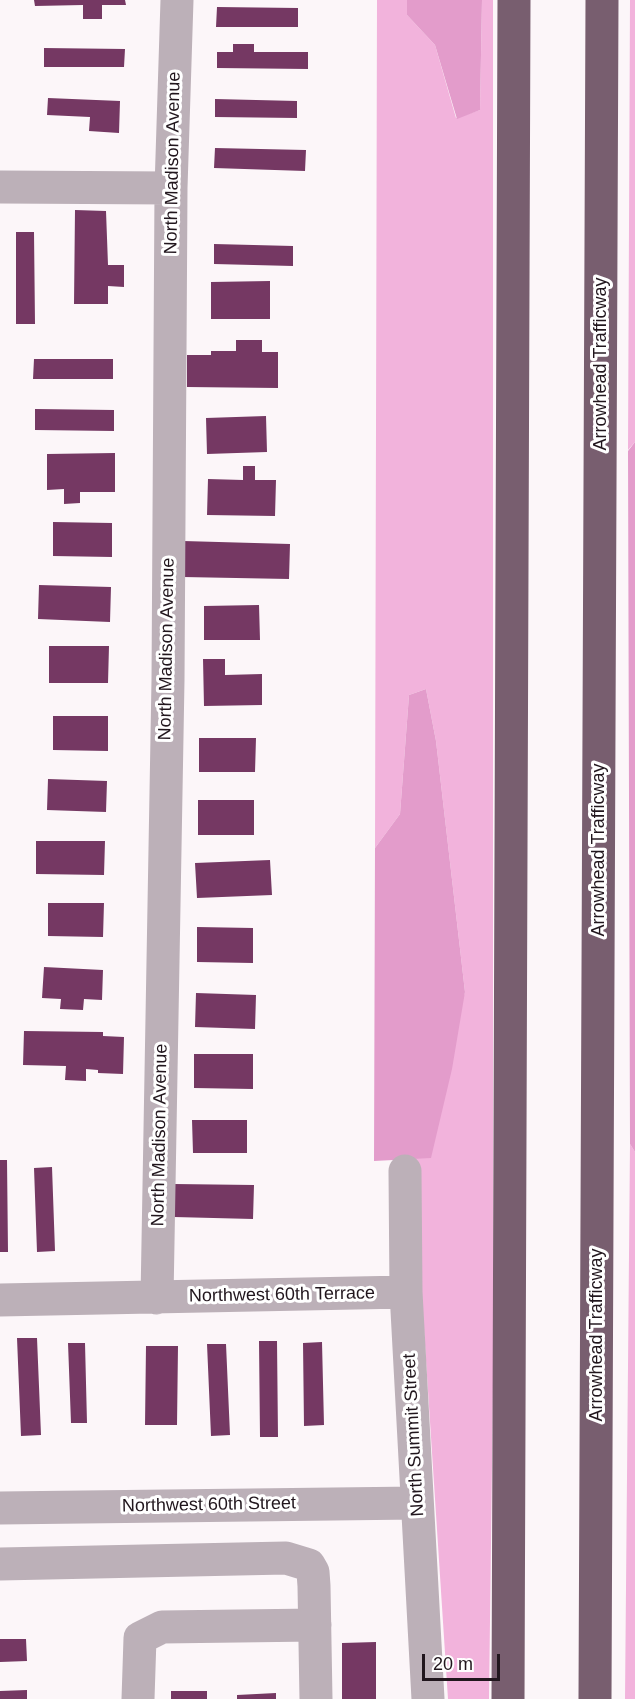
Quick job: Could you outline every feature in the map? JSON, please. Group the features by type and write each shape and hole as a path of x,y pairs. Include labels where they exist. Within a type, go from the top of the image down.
{"highway":[{"path":"508,1699 514,0"},
{"name":"Arrowhead Trafficway","path":"595,1699 602,0"}],"street":[{"name":"North Madison Avenue","path":"157,1298 168,680 171,188 177,0"},
{"path":"0,188 171,188"},
{"name":"North Summit Street","path":"405,1171 406,1292 428,1699"},
{"name":"Northwest 60th Terrace","path":"0,1300 406,1292"},
{"name":"Northwest 60th Street","path":"0,1508 417,1503"},
{"path":"0,1564 286,1558 309,1565 313,1572 316,1699"},
{"path":"138,1699 140,1638 162,1627 315,1625"}],"shaded area":[{"path":"377,0 407,0 407,15 435,45 456,118 480,110 482,0 493,0 493,1387 489,1699 448,1699 413,1160 465,992 436,741 426,689 409,695 400,814 375,848"},
{"path":"407,0 482,0 480,110 457,119 435,45 407,15"},
{"path":"630,0 635,0 635,442 628,450"},
{"path":"635,442 635,1152 630,1144 628,451"},
{"path":"426,689 436,741 465,992 452,1069 431,1158 374,1161 375,848 400,814 409,695"},
{"path":"630,1144 635,1152 635,1699 625,1699"}],"building":[{"path":"34,0 125,0 126,5 102,5 102,19 83,19 83,5 35,6"},
{"path":"217,7 298,8 298,27 216,27"},
{"path":"233,44 254,44 254,52 308,52 308,69 217,68 217,52 233,52"},
{"path":"44,48 125,49 124,67 44,67"},
{"path":"48,98 120,101 119,133 89,131 90,117 47,115"},
{"path":"215,99 297,101 297,118 215,117"},
{"path":"215,148 306,150 305,171 214,168"},
{"path":"75,210 106,211 108,265 124,265 124,287 108,286 108,304 74,304"},
{"path":"16,232 34,232 35,324 16,324"},
{"path":"214,244 293,246 293,266 214,264"},
{"path":"270,281 270,319 211,319 211,282"},
{"path":"236,340 262,340 262,352 278,352 278,388 187,387 187,355 211,355 211,351 236,351"},
{"path":"34,359 113,359 113,379 33,379"},
{"path":"35,409 114,410 114,431 35,430"},
{"path":"266,416 267,452 207,454 206,418"},
{"path":"115,453 115,492 80,492 80,503 64,504 64,489 47,490 47,454"},
{"path":"243,466 255,466 255,480 276,480 275,516 207,515 208,479 243,480"},
{"path":"53,522 112,523 112,557 53,556"},
{"path":"183,541 290,544 289,579 183,577"},
{"path":"39,585 111,587 110,622 38,619"},
{"path":"259,605 260,640 204,640 204,606"},
{"path":"49,646 109,646 108,683 49,683"},
{"path":"203,659 225,659 225,675 262,674 262,705 204,706"},
{"path":"53,716 108,716 108,751 53,750"},
{"path":"199,738 256,738 255,772 199,772"},
{"path":"48,779 107,781 106,812 47,810"},
{"path":"198,800 254,800 254,835 198,835"},
{"path":"36,841 105,841 104,875 36,874"},
{"path":"270,860 272,895 197,898 195,863"},
{"path":"48,903 104,903 103,937 48,936"},
{"path":"197,927 253,928 253,963 197,962"},
{"path":"44,967 103,970 102,1000 84,999 83,1010 60,1009 61,999 42,998"},
{"path":"196,993 256,995 255,1029 195,1027"},
{"path":"24,1031 103,1032 103,1036 124,1037 123,1074 98,1073 98,1070 86,1069 86,1081 65,1080 66,1066 23,1065"},
{"path":"194,1054 253,1054 253,1089 194,1088"},
{"path":"192,1120 247,1120 247,1153 193,1153"},
{"path":"0,1160 7,1160 8,1252 0,1252"},
{"path":"52,1167 55,1251 37,1252 34,1168"},
{"path":"174,1184 254,1185 253,1219 174,1217"},
{"path":"17,1338 37,1338 41,1435 21,1436"},
{"path":"259,1341 277,1341 278,1437 260,1437"},
{"path":"322,1342 324,1425 304,1426 303,1343"},
{"path":"68,1343 85,1343 87,1423 71,1423"},
{"path":"207,1344 226,1344 230,1435 211,1436"},
{"path":"146,1346 178,1346 177,1425 145,1425"},
{"path":"0,1639 26,1639 27,1661 0,1662"},
{"path":"376,1642 376,1699 342,1699 342,1643"},
{"path":"27,1690 27,1699 0,1699 0,1691"},
{"path":"171,1691 207,1691 207,1699 171,1699"},
{"path":"276,1693 276,1699 237,1699 237,1695"}]}
